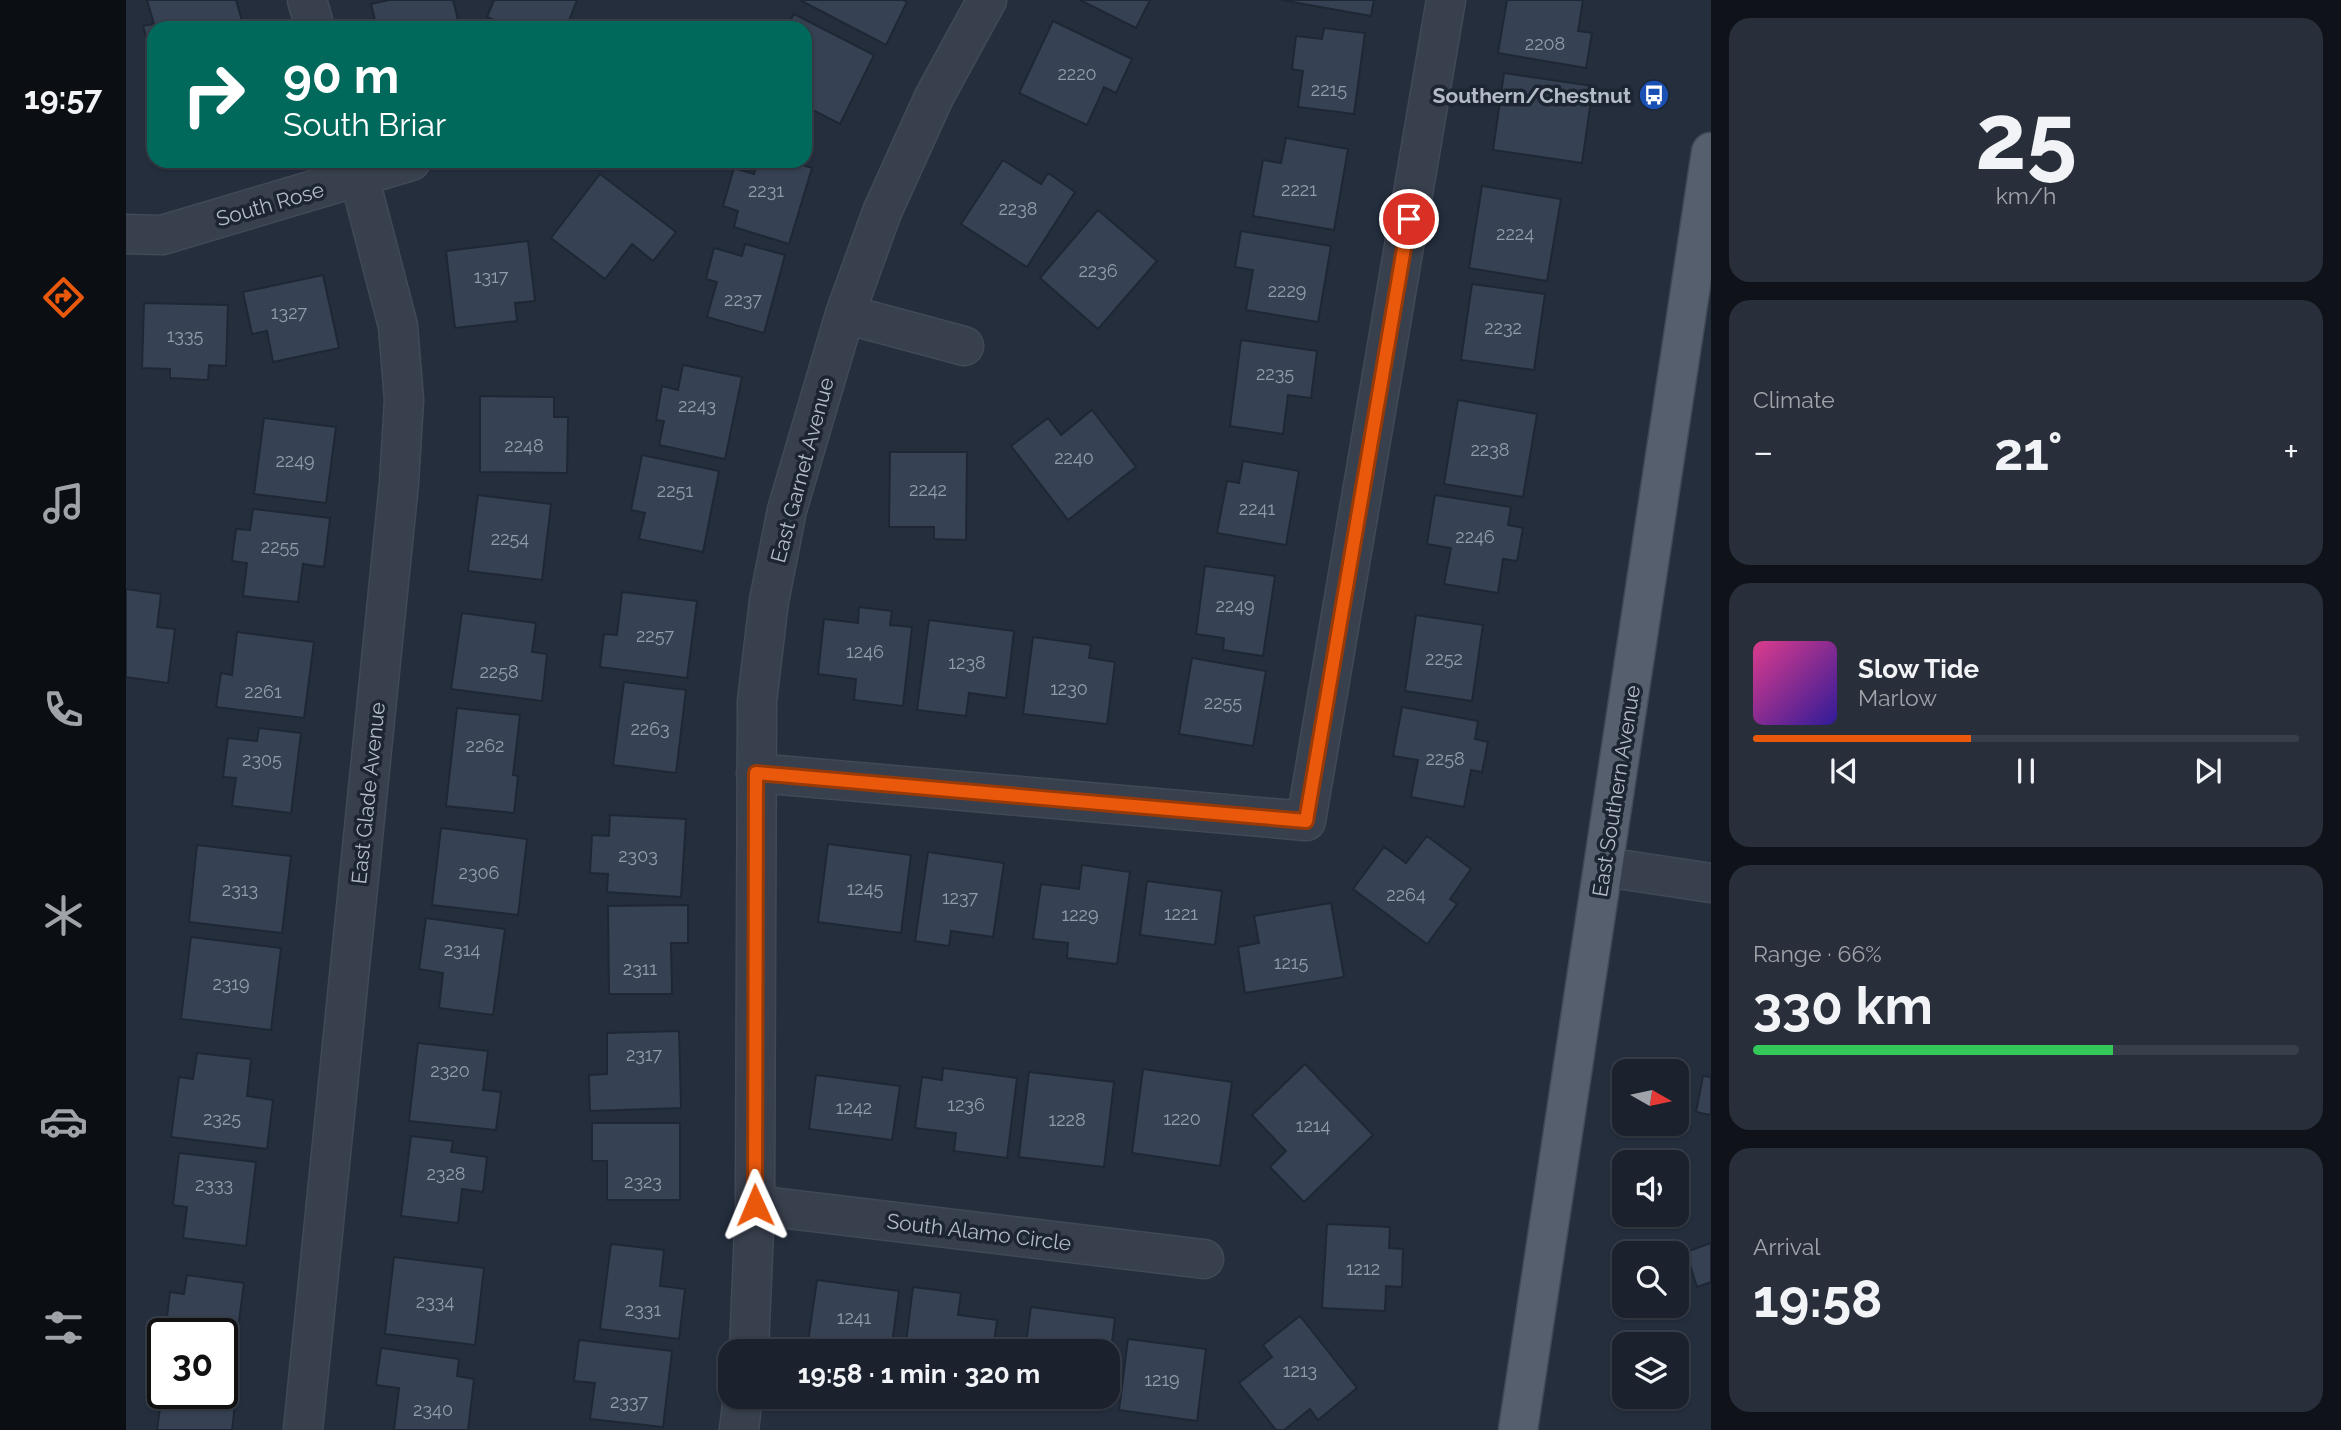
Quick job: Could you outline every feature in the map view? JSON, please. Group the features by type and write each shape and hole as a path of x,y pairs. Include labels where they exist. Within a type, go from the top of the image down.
{"main road":[{"name":"East Southern Avenue","path":"1518,1430 1711,152"}],"street":[{"path":"307,0 313,21"},
{"name":"East Garnet Avenue","path":"749,1339 755,1205 757,701 768,614 787,510 845,314 882,212 934,97 987,0"},
{"path":"756,773 1306,821 1446,0"},
{"name":"South Rose","path":"126,234 162,235 357,170"},
{"name":"East Glade Avenue","path":"303,1430 399,483 404,400 398,326 357,170"},
{"path":"845,314 964,345"},
{"path":"1605,867 1711,883"},
{"name":"South Alamo Circle","path":"755,1205 1204,1259"},
{"path":"739,1430 741,1409"}],"building":[{"path":"147,0 236,0 242,21 153,21"},
{"path":"389,0 453,0 458,21 375,21 371,4"},
{"path":"494,0 577,0 569,21 496,21 487,17"},
{"path":"800,0 903,0 907,2 886,45"},
{"path":"1080,0 1150,0 1136,28"},
{"path":"1281,0 1374,0 1371,16"},
{"path":"1507,0 1583,0 1578,31 1592,33 1586,68 1498,53"},
{"path":"794,14 808,21 790,21"},
{"path":"1053,21 1132,59 1116,93 1104,87 1087,125 1019,93"},
{"path":"812,23 874,55 840,124 812,110"},
{"path":"1324,28 1365,33 1354,114 1298,107 1303,71 1292,69 1296,36 1322,39"},
{"path":"1504,73 1593,86 1582,163 1493,150"},
{"path":"1651,85 1662,86 1659,106 1648,104"},
{"path":"1286,138 1348,149 1334,230 1253,216 1263,160 1281,163"},
{"path":"1003,160 1041,184 1048,173 1075,192 1027,267 961,224"},
{"path":"734,168 754,174 756,168 812,168 789,244 734,227 738,211 723,206"},
{"path":"600,174 676,232 653,261 632,244 605,279 551,238"},
{"path":"1482,186 1561,199 1547,281 1469,268"},
{"path":"1098,210 1157,261 1098,329 1040,278"},
{"path":"1241,231 1331,246 1318,322 1246,310 1253,270 1235,267"},
{"path":"528,241 535,301 515,303 517,321 455,328 446,251"},
{"path":"745,244 785,255 764,333 707,317 717,282 706,279 714,248 742,256"},
{"path":"323,275 339,348 273,362 267,331 252,334 243,292"},
{"path":"1472,284 1545,294 1534,370 1461,360"},
{"path":"144,303 228,305 226,366 209,365 208,380 170,378 170,369 142,368"},
{"path":"1241,340 1317,351 1311,398 1288,395 1283,434 1230,426"},
{"path":"683,365 742,377 725,459 659,445 664,421 656,420 662,386 678,390"},
{"path":"480,396 554,397 554,417 568,417 567,473 480,472"},
{"path":"1458,400 1537,414 1523,497 1444,484"},
{"path":"1092,410 1136,467 1068,520 1011,446 1048,418 1061,435"},
{"path":"264,418 336,427 326,503 254,494"},
{"path":"890,452 967,452 966,540 934,539 934,527 889,527"},
{"path":"642,455 719,471 703,552 639,539 645,513 631,510"},
{"path":"1243,461 1299,471 1286,545 1217,533 1227,481 1239,483"},
{"path":"478,495 551,504 542,580 468,571"},
{"path":"1435,495 1511,507 1508,525 1523,528 1517,561 1503,559 1498,593 1444,584 1451,548 1427,544"},
{"path":"253,509 330,518 324,567 303,564 298,602 243,596 247,563 232,561 236,529 250,530"},
{"path":"1205,566 1275,576 1263,656 1223,650 1224,638 1196,634"},
{"path":"126,589 161,594 157,627 175,629 168,683 126,677"},
{"path":"622,592 697,601 687,678 600,667 604,634 617,635"},
{"path":"859,607 892,611 890,625 912,627 903,706 854,700 856,679 818,674 824,619 858,623"},
{"path":"462,613 536,623 532,652 547,654 542,701 451,689"},
{"path":"1416,615 1483,625 1472,701 1405,691"},
{"path":"929,620 1014,631 1006,698 969,693 966,716 917,710"},
{"path":"237,632 314,642 304,718 216,707 221,673 232,675"},
{"path":"1033,637 1091,645 1089,658 1115,662 1107,724 1023,714"},
{"path":"1192,658 1266,671 1253,746 1179,734"},
{"path":"624,682 686,690 676,773 613,765"},
{"path":"1402,707 1478,721 1475,739 1488,742 1482,772 1471,770 1464,807 1411,797 1418,760 1393,756"},
{"path":"457,708 520,715 513,775 518,776 514,813 446,806"},
{"path":"259,728 301,733 291,813 232,806 236,778 223,777 228,738 257,741"},
{"path":"610,815 686,819 681,897 607,892 608,874 590,873 592,835 609,836"},
{"path":"441,828 527,839 518,915 432,905"},
{"path":"1427,836 1471,869 1450,899 1457,904 1427,944 1353,889 1384,847 1406,863"},
{"path":"828,844 911,855 901,933 818,922"},
{"path":"197,845 291,856 282,933 189,922"},
{"path":"928,852 1004,863 993,937 951,931 949,946 915,941"},
{"path":"1082,865 1130,872 1117,964 1067,958 1068,943 1033,939 1041,884 1079,889"},
{"path":"1147,881 1222,891 1215,945 1140,935"},
{"path":"1331,903 1344,977 1245,993 1238,947 1259,943 1254,916"},
{"path":"688,905 688,943 671,943 672,994 609,994 608,906"},
{"path":"426,918 505,929 493,1015 439,1008 443,973 419,969"},
{"path":"191,937 281,948 271,1030 181,1019"},
{"path":"679,1031 681,1108 590,1111 589,1075 607,1074 607,1033"},
{"path":"418,1043 488,1051 483,1090 501,1092 496,1130 409,1121"},
{"path":"197,1053 251,1059 247,1096 273,1100 267,1149 171,1137 179,1077 193,1079"},
{"path":"1305,1064 1373,1135 1304,1202 1270,1167 1286,1151 1252,1115"},
{"path":"943,1068 1017,1078 1007,1158 954,1151 956,1133 915,1128 922,1077 942,1080"},
{"path":"1143,1069 1232,1082 1220,1166 1132,1153"},
{"path":"1029,1072 1114,1082 1104,1167 1019,1157"},
{"path":"816,1075 900,1086 892,1140 809,1129"},
{"path":"1703,1076 1711,1077 1711,1115 1696,1112"},
{"path":"592,1123 680,1123 680,1200 607,1200 607,1161 592,1161"},
{"path":"411,1136 453,1141 451,1152 487,1157 483,1192 462,1189 458,1223 401,1216"},
{"path":"179,1153 256,1162 246,1246 183,1238 187,1207 173,1205"},
{"path":"1327,1224 1390,1227 1389,1248 1403,1249 1402,1287 1386,1286 1385,1311 1322,1308"},
{"path":"1711,1243 1711,1282 1697,1287 1689,1262 1689,1251"},
{"path":"611,1244 664,1250 660,1286 685,1289 679,1339 600,1329"},
{"path":"394,1257 484,1268 475,1345 385,1334"},
{"path":"187,1275 244,1283 238,1329 238,1318 167,1318 170,1292 184,1294"},
{"path":"817,1280 899,1291 893,1339 808,1339"},
{"path":"913,1287 961,1293 958,1315 997,1320 995,1339 906,1339"},
{"path":"1031,1307 1115,1318 1112,1339 1027,1339"},
{"path":"1300,1316 1357,1388 1318,1420 1310,1409 1284,1430 1276,1430 1239,1383 1272,1357 1263,1345"},
{"path":"1128,1339 1206,1349 1197,1421 1119,1410"},
{"path":"579,1340 672,1351 663,1427 590,1419 595,1383 574,1381"},
{"path":"381,1348 459,1359 457,1376 474,1379 468,1430 394,1430 399,1388 376,1385"},
{"path":"160,1409 234,1409 232,1430 157,1430"}],"place":[{"name":"Southern/Chestnut","path":"1654,95"}],"route":[{"path":"755,1205 753,1142 756,773 1306,821 1409,219"}]}
